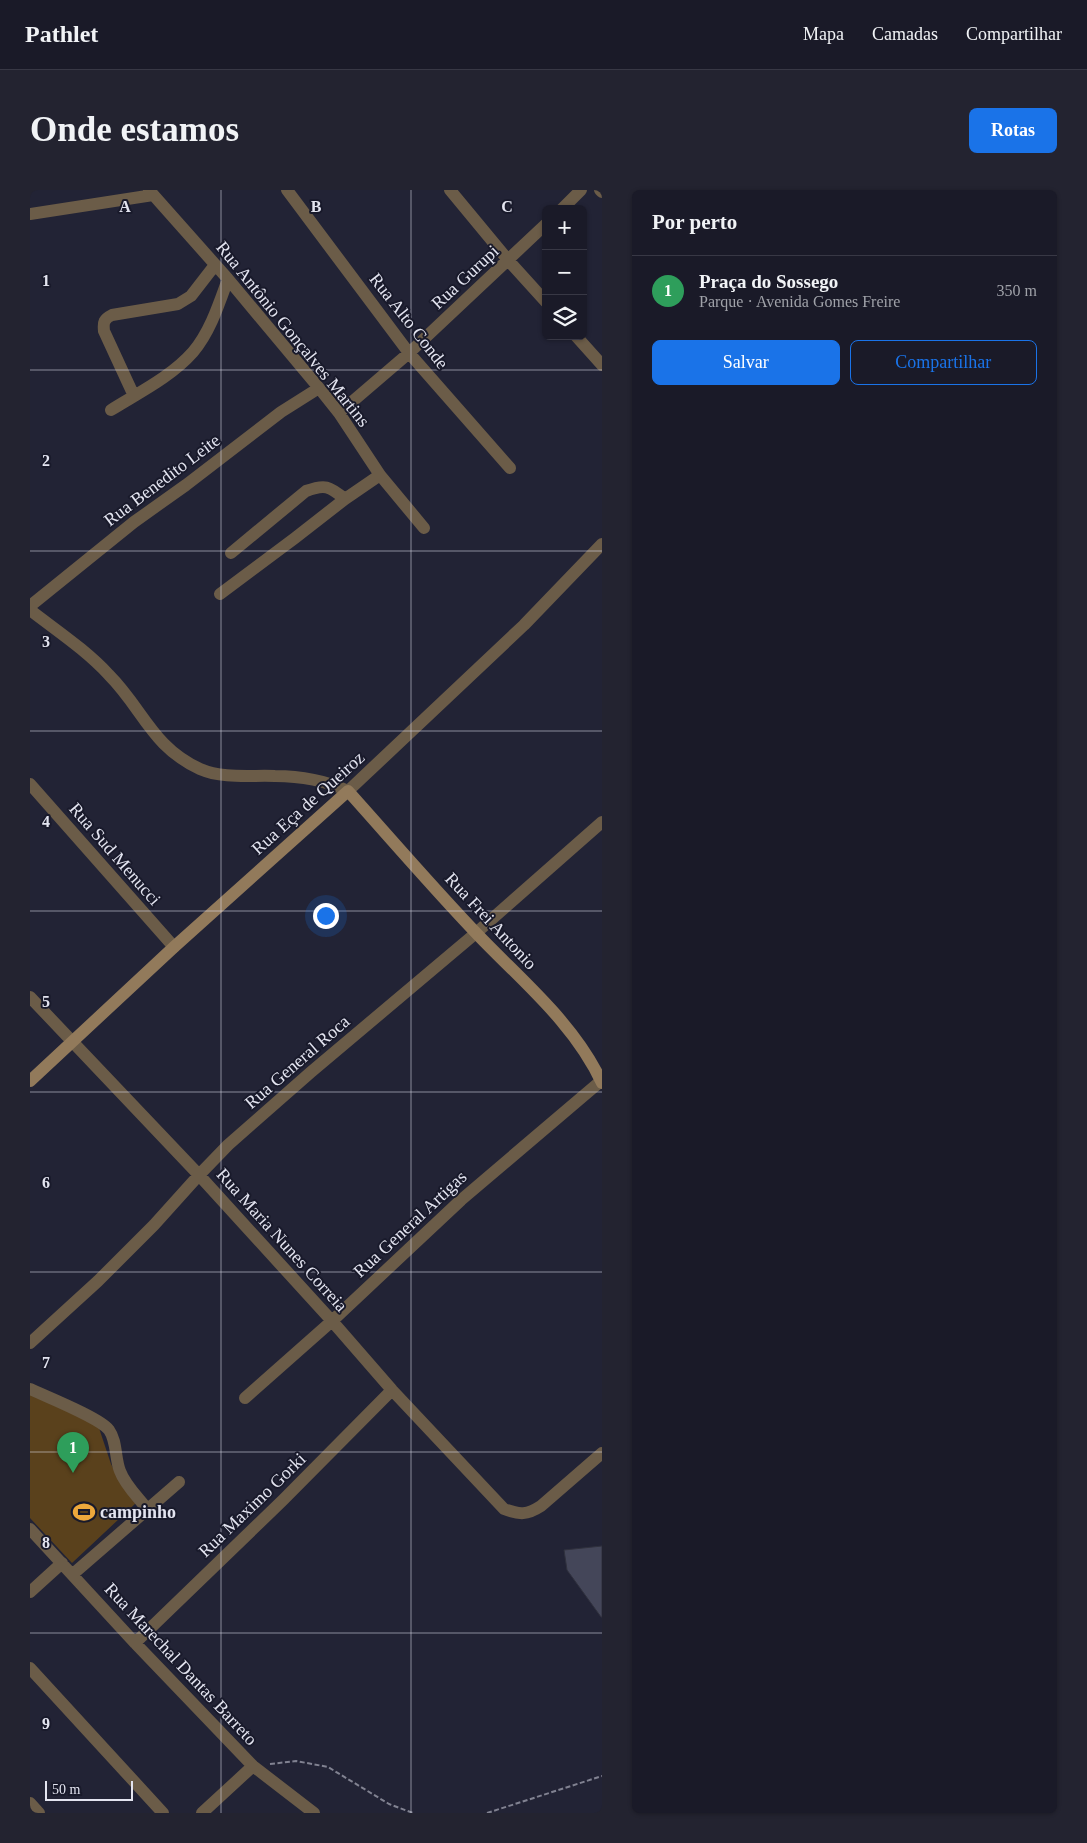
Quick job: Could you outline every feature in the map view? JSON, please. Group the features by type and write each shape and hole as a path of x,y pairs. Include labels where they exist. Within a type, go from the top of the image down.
{"street":[{"path":"450,190 542,298"},
{"path":"566,205 582,190"},
{"path":"30,214 151,192"},
{"name":"Rua Antônio Gonçalves Martins","path":"151,192 228,279 319,388 380,475 424,528"},
{"name":"Rua Alto Conde","path":"295,193 408,353 510,468"},
{"name":"Rua Gurupi","path":"338,413 408,353 542,228"},
{"path":"134,396 104,331 103,323 106,318 112,315 178,304 191,296 215,265"},
{"path":"111,410 174,370 193,352 216,312 228,279"},
{"path":"580,340 602,365"},
{"name":"Rua Benedito Leite","path":"30,606 134,522 186,485 281,412 319,388"},
{"path":"220,594 296,538 345,498 380,475"},
{"path":"231,552 306,491 320,486 332,488 345,498"},
{"name":"Rua Eça de Queiroz","path":"30,1081 174,947 348,791 524,625 602,544"},
{"path":"30,610 111,676 154,735 182,760 202,770 220,774 236,776 297,776 321,780 348,791"},
{"name":"Rua Sud Menucci","path":"30,784 174,947"},
{"name":"Rua Frei Antonio","path":"348,791 476,933 567,1027 602,1081"},
{"name":"Rua General Roca","path":"30,1343 98,1281 154,1226 228,1145 311,1072 476,933 602,822"},
{"name":"Rua Maria Nunes Correia","path":"30,997 199,1175 392,1390 504,1509 524,1514 532,1512 602,1453"},
{"name":"Rua General Artigas","path":"245,1398 332,1321 461,1200 602,1081"},
{"path":"30,1390 99,1422 109,1430 113,1438 117,1464 121,1474 147,1509"},
{"name":"Rua Maximo Gorki","path":"135,1643 284,1500 392,1390"},
{"path":"73,1574 179,1482"},
{"name":"Rua Marechal Dantas Barreto","path":"30,1529 135,1643 253,1766 314,1813"},
{"path":"30,1592 62,1563"},
{"path":"30,1668 163,1813"},
{"path":"207,1812 253,1766"},
{"path":"30,1803 39,1813"}],"path":[{"path":"253,1766 296,1761 328,1767 388,1804 414,1813"},
{"path":"487,1813 602,1776"}],"shaded area":[{"path":"30,1392 98,1425 111,1464 120,1481 136,1503 72,1563 30,1518"}],"building":[{"path":"602,1546 601,1617 567,1570 564,1550"}],"place":[{"name":"Praça do Sossego","path":"73,1473"},
{"name":"campinho","path":"84,1512"}]}
